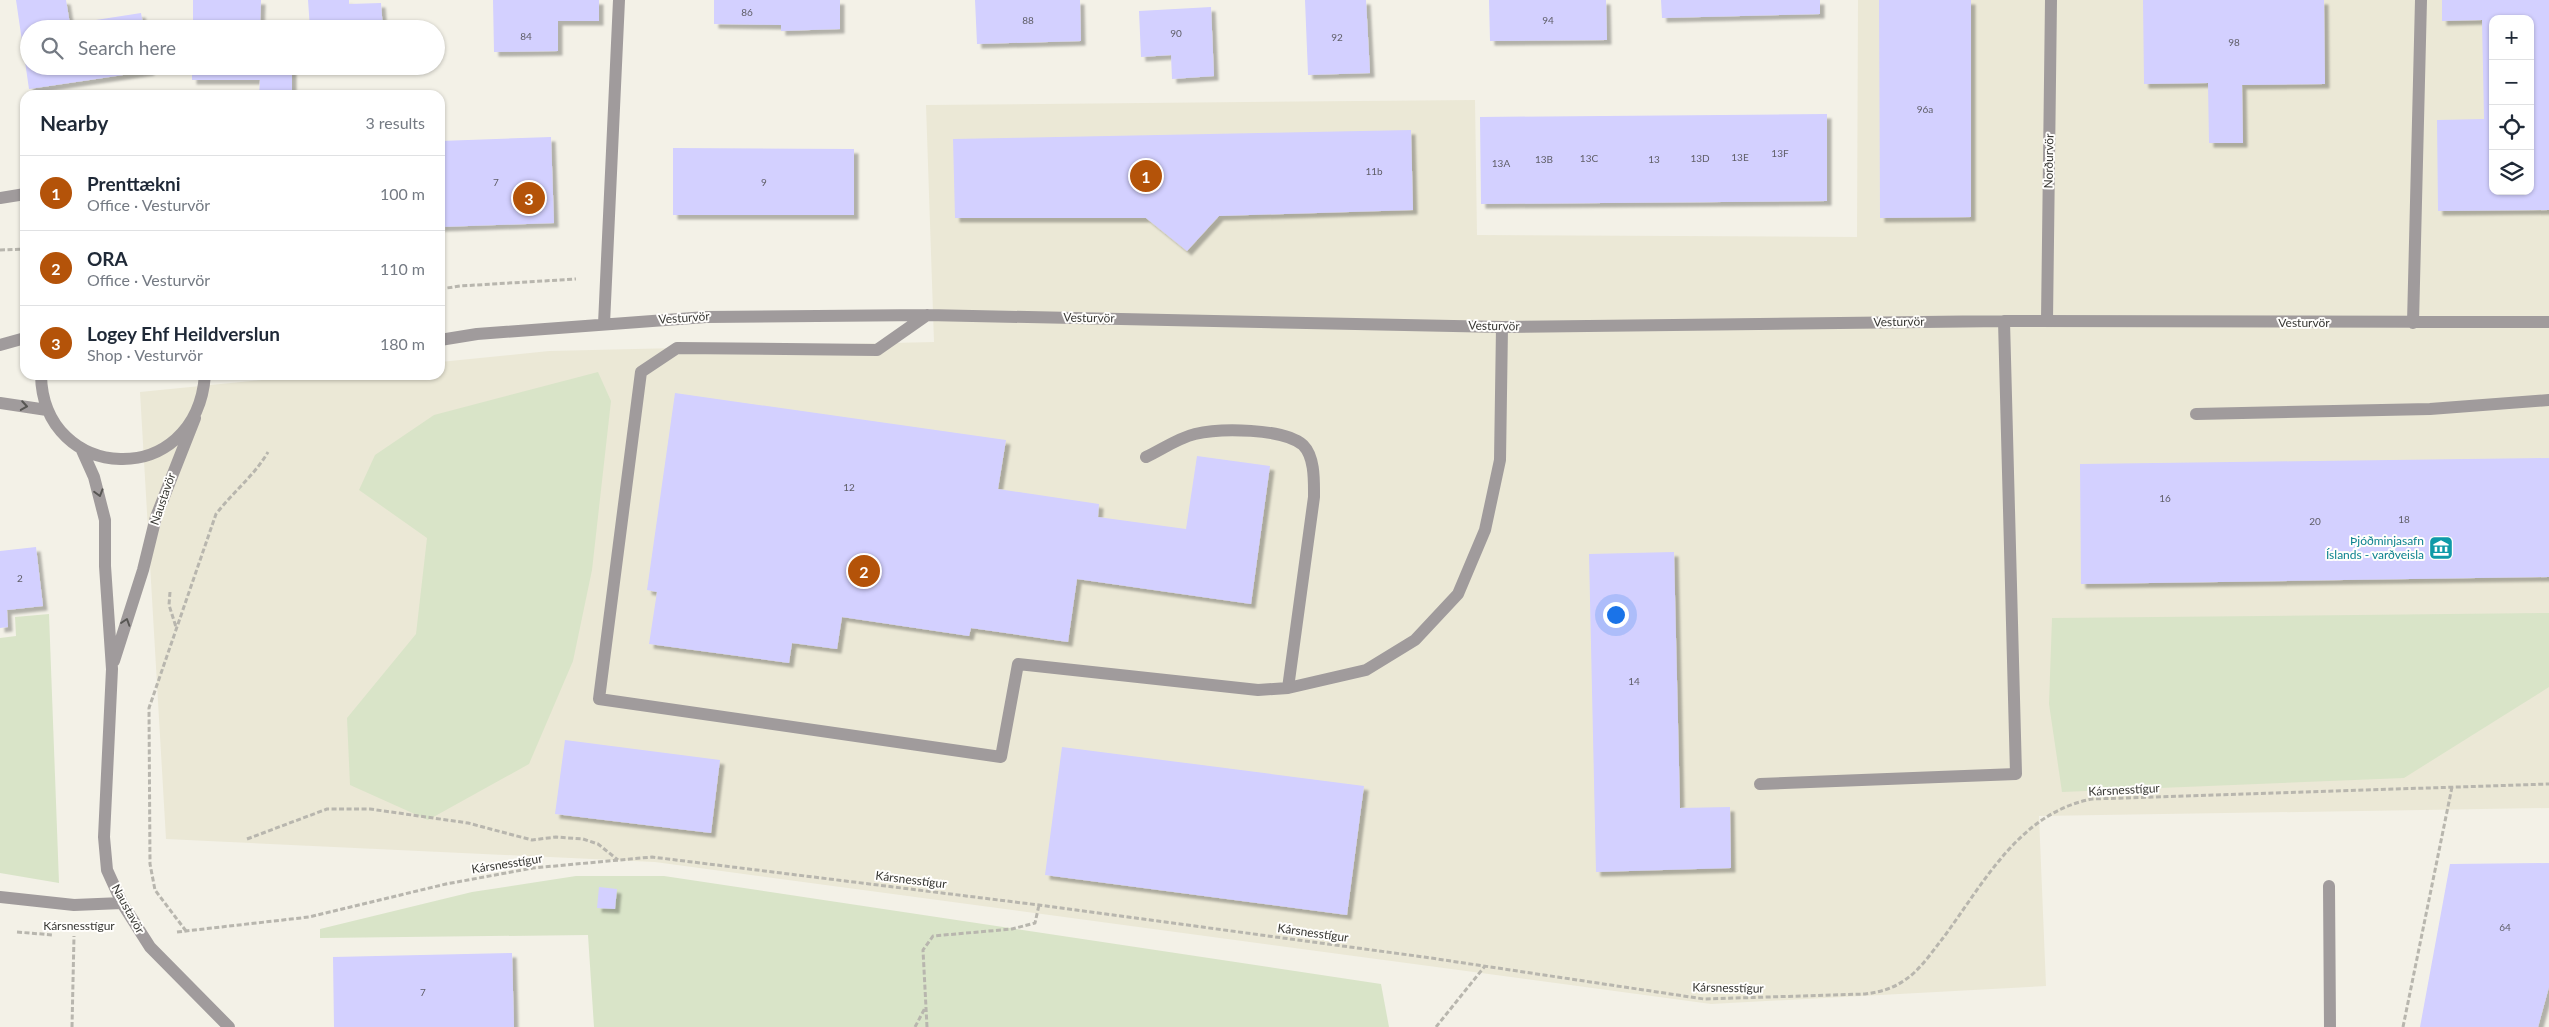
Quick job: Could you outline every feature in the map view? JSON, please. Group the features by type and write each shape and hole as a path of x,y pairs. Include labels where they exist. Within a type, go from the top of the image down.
{"street":[{"path":"604,324 619,0"},
{"name":"Norðurvör","path":"2047,321 2051,0"},
{"path":"2413,323 2421,0"},
{"path":"0,198 20,195"},
{"path":"927,315 877,350 677,348 641,372 599,699 1001,756 1018,664 1258,690 1288,688 1366,670 1415,640 1458,594 1485,530 1500,460 1502,327"},
{"name":"Vesturvör","path":"445,339 478,334 706,317 927,315 1502,327 2004,321 2549,322"},
{"path":"1760,784 2016,774 2004,321"},
{"path":"0,345 20,339"},
{"path":"41,380 47,410 67,438 81,448 105,458 131,459 157,453 178,439 195,418"},
{"name":"Naustavör","path":"112,669 143,570 156,517 204,396 205,380"},
{"path":"2196,414 2430,409 2549,400"},
{"path":"0,403 47,410"},
{"path":"1146,457 1194,434 1203,433 1246,431 1285,434 1304,446 1314,471 1314,497 1288,688"},
{"name":"Naustavör","path":"81,448 94,477 105,520 105,566 112,669 104,837 107,870 122,903 150,947 229,1027"},
{"path":"2329,886 2330,1027"},
{"path":"0,897 74,905 122,903"}],"path":[{"path":"0,250 20,249"},
{"path":"445,288 606,278"},
{"path":"186,931 155,890 150,864 149,708 216,514 231,495 260,466 268,452"},
{"path":"170,589 169,605 176,627"},
{"name":"Kársnesstígur","path":"141,934 186,931 309,917 446,884 533,868 652,857 1039,905 1484,966 1704,999 1879,992 1906,980 1926,960 1999,860 2031,828 2055,810 2073,803 2092,799 2549,784"},
{"path":"2403,1027 2452,787"},
{"path":"247,839 327,809 370,809 468,823 532,840 556,837 583,839 598,844 618,860"},
{"path":"927,1027 923,950 933,936 1012,930 1035,923 1039,905"},
{"name":"Kársnesstígur","path":"13,931 56,935"},
{"name":"Kársnesstígur","path":"65,936 84,936"},
{"path":"72,1027 74,936"},
{"path":"1436,1027 1484,966"},
{"path":"915,1027 926,1006"}],"shaded area":[{"path":"1858,0 2549,0 2549,808 2039,816 2046,986 1711,1004 655,862 166,839 140,392 262,380 445,380 445,361 549,351 934,342 926,105 1475,100 1477,235 1857,237"}],"green space":[{"path":"598,372 611,401 592,570 573,661 529,764 428,820 350,785 347,718 416,634 427,538 359,490 375,455 434,415"},
{"path":"2549,613 2549,687 2404,778 2062,792 2049,704 2052,618"},
{"path":"49,614 59,883 0,873 0,638 16,636 15,617"},
{"path":"576,876 664,876 1381,984 1389,1027 594,1027 588,935 320,938 320,929 472,892"}],"building":[{"path":"16,0 66,0 69,20 20,20 20,27"},
{"path":"193,0 261,0 260,20 193,20"},
{"path":"308,0 349,0 349,4 381,3 382,20 309,20"},
{"path":"493,0 599,0 599,21 558,21 558,51 494,52"},
{"path":"714,0 840,0 840,29 781,31 781,25 714,24"},
{"path":"975,0 1080,0 1081,41 977,44"},
{"path":"1305,0 1366,0 1370,73 1308,75"},
{"path":"1489,0 1606,0 1607,40 1490,41"},
{"path":"1661,0 1820,0 1820,14 1662,18"},
{"path":"1879,0 1971,0 1971,217 1880,218"},
{"path":"2143,0 2324,0 2325,84 2242,85 2243,143 2209,143 2208,83 2144,84"},
{"path":"2442,0 2549,0 2549,210 2438,211 2437,120 2484,119 2482,20 2442,21"},
{"path":"1211,7 1214,76 1172,79 1171,55 1141,57 1139,11"},
{"path":"141,13 142,20 96,20"},
{"path":"27,75 123,75 29,89"},
{"path":"192,75 292,75 292,90 259,90 260,80 192,80"},
{"path":"1827,114 1827,201 1481,204 1480,117"},
{"path":"1411,130 1413,210 1219,216 1187,251 1146,218 955,218 953,139"},
{"path":"551,137 554,223 445,227 445,141"},
{"path":"673,148 854,149 854,215 673,215"},
{"path":"675,393 1006,440 998,489 1099,504 1098,517 1186,529 1197,456 1270,466 1251,604 1077,579 1068,642 971,628 969,636 842,617 837,649 792,643 789,663 649,644 657,592 647,590"},
{"path":"2549,458 2549,577 2081,584 2080,464"},
{"path":"36,547 43,606 7,610 8,627 0,628 0,551"},
{"path":"1674,552 1680,808 1730,807 1731,868 1596,872 1589,554"},
{"path":"565,740 720,760 711,833 555,814"},
{"path":"1062,747 1364,786 1347,915 1045,875"},
{"path":"2549,863 2549,987 2538,1027 2420,1027 2450,864"},
{"path":"599,887 617,889 615,909 597,908"},
{"path":"512,953 514,1027 334,1027 333,957"}],"place":[{"name":"Prenttækni","path":"1146,176"},
{"name":"Logey Ehf Heildverslun","path":"529,198"},
{"name":"Þjóðminjasafn Íslands - varðveisla","path":"2441,548"},
{"name":"ORA","path":"864,571"}]}
